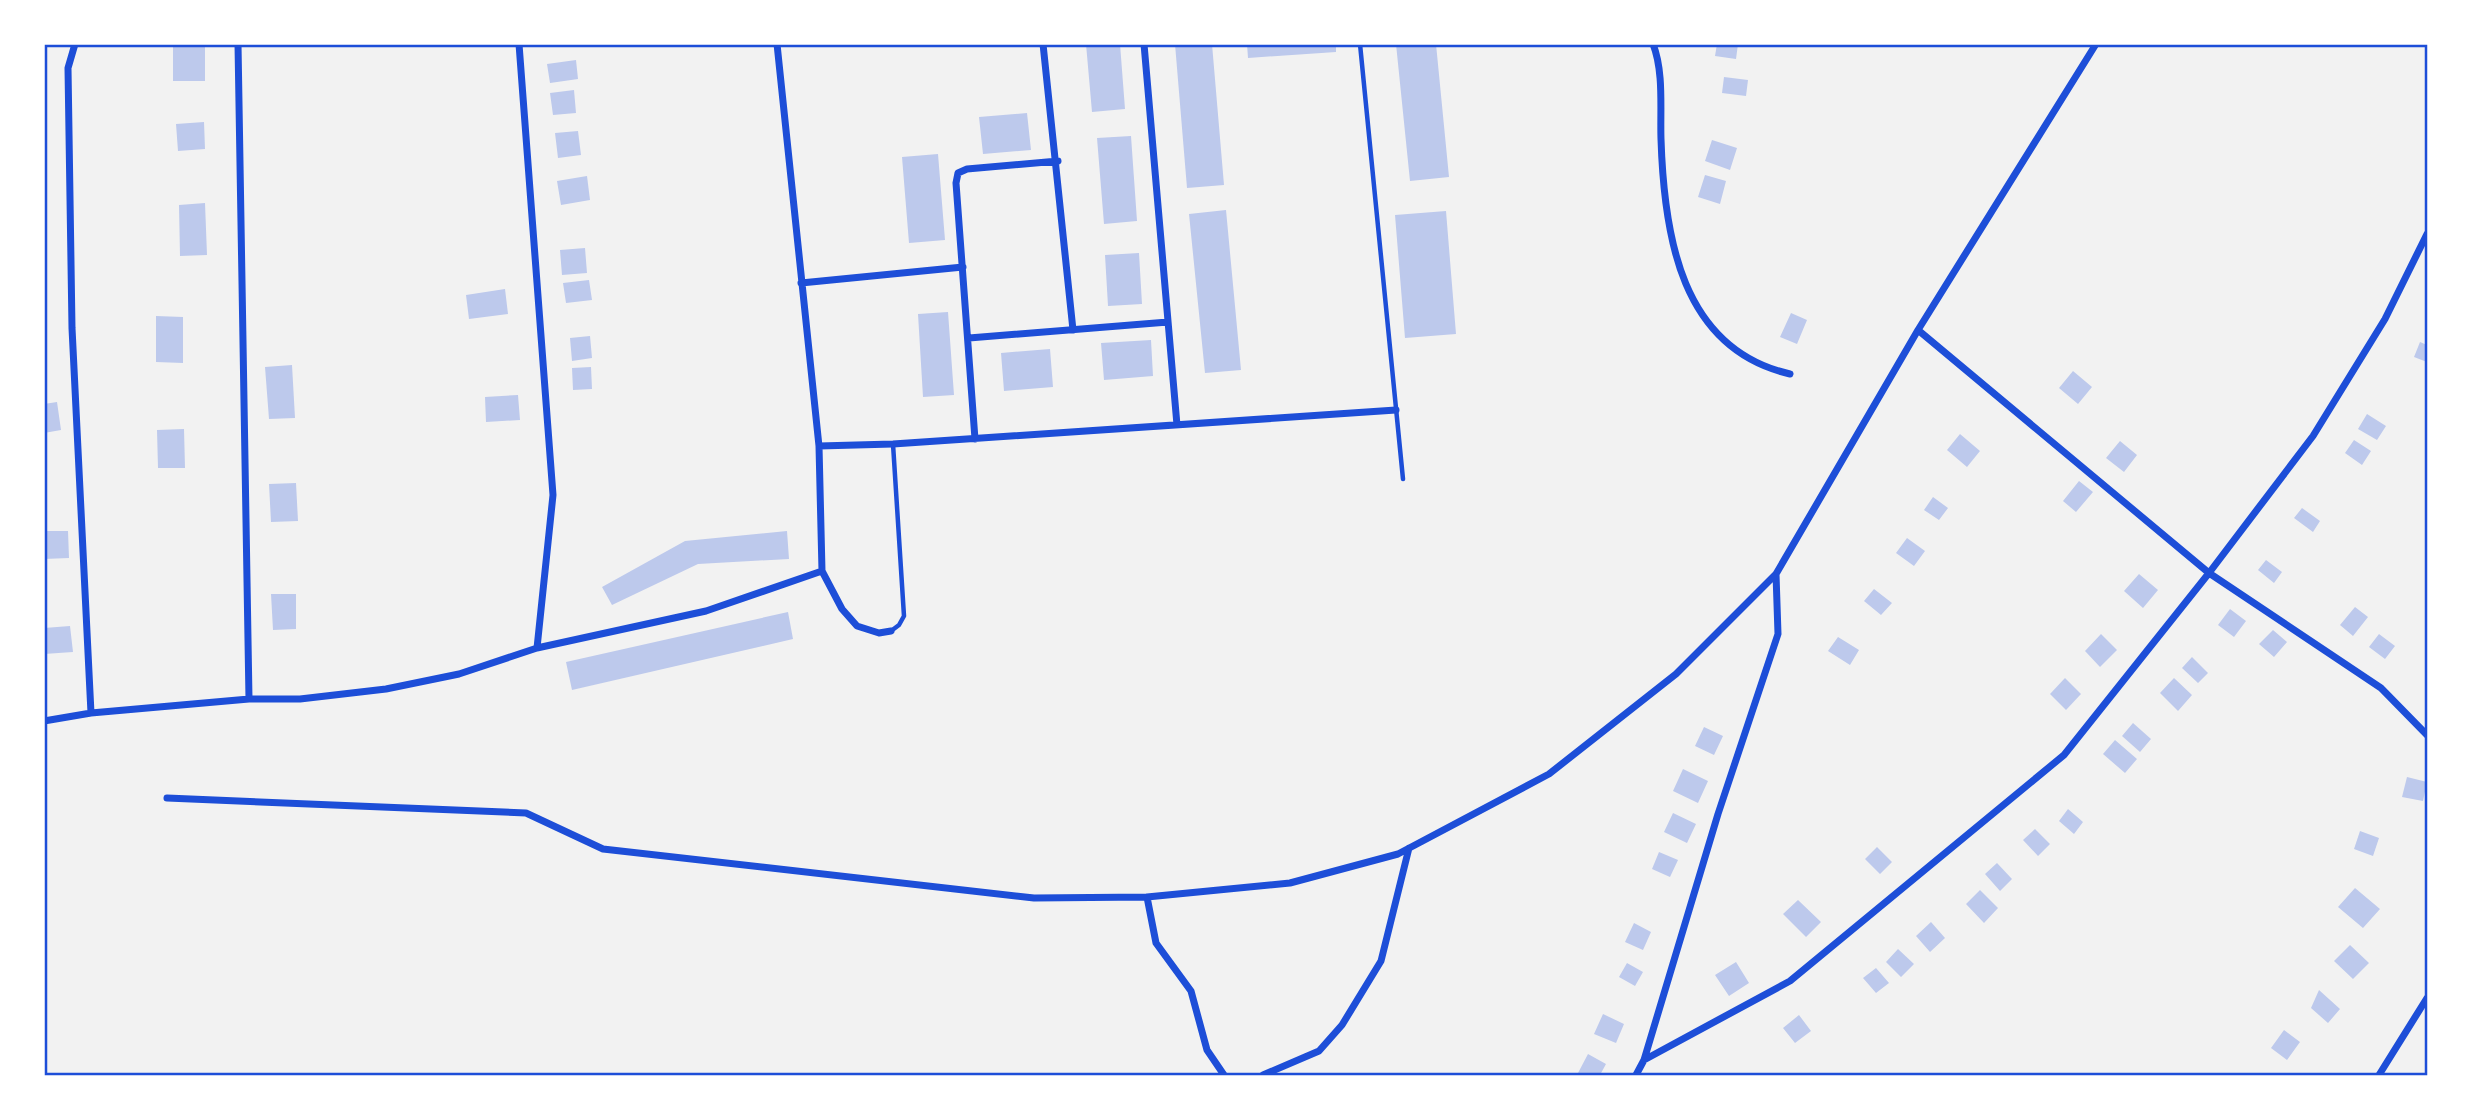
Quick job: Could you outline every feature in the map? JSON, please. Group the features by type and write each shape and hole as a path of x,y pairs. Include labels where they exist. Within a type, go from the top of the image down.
{"street":[{"path":"75,44 68,68 72,328 91,713"},
{"path":"238,44 249,699"},
{"path":"519,44 553,495 537,648"},
{"path":"777,44 819,446 822,571 842,609 857,626 879,633 891,631"},
{"path":"1043,44 1058,161 1073,330"},
{"path":"1144,44 1177,425"},
{"path":"1653,44 1658,71 1662,164 1675,256 1702,318 1731,349 1766,368 1790,373"},
{"path":"167,798 526,813 603,849 1034,898 1147,897 1290,883 1398,854 1549,774 1676,674 1776,574 1918,330 2096,44"},
{"path":"975,439 956,183 958,173 967,169 1058,161"},
{"path":"1644,1060 1790,981 2064,755 2209,573 2312,436 2385,319 2427,234"},
{"path":"801,283 963,267"},
{"path":"969,338 1168,322"},
{"path":"1918,330 2209,573 2381,688 2427,735"},
{"path":"819,446 975,439 1396,410"},
{"path":"44,721 91,713 249,699 300,699 386,690 459,674 537,648 706,611 822,571"},
{"path":"1636,1075 1644,1060 1718,814 1778,634 1776,574"},
{"path":"1263,1075 1319,1051 1342,1025 1381,961 1409,848"},
{"path":"1147,897 1156,943 1191,990 1207,1050 1224,1075"},
{"path":"2379,1075 2427,998"}],"lane":[{"path":"1360,44 1403,479"},
{"path":"891,631 900,625 904,616 893,444"}],"building":[{"path":"173,44 205,44 205,81 173,81"},
{"path":"1086,44 1120,44 1125,109 1092,112"},
{"path":"1175,44 1212,44 1224,185 1187,188"},
{"path":"1247,44 1336,44 1336,52 1248,58"},
{"path":"1396,44 1436,44 1449,177 1410,181"},
{"path":"1717,44 1738,44 1736,59 1715,56"},
{"path":"576,60 578,79 550,83 547,64"},
{"path":"1724,77 1748,80 1746,96 1722,93"},
{"path":"574,90 576,113 553,115 550,93"},
{"path":"1027,113 1031,150 983,154 979,117"},
{"path":"204,122 205,149 178,151 176,124"},
{"path":"578,131 581,155 558,158 555,133"},
{"path":"1131,136 1137,221 1104,224 1097,138"},
{"path":"1712,140 1737,148 1730,170 1705,161"},
{"path":"938,154 945,240 909,243 902,157"},
{"path":"1705,175 1726,181 1720,204 1698,197"},
{"path":"587,176 590,200 561,205 557,181"},
{"path":"205,203 207,255 180,256 179,205"},
{"path":"1226,210 1241,370 1205,373 1189,214"},
{"path":"1446,211 1456,334 1405,338 1395,215"},
{"path":"585,248 587,273 562,275 560,250"},
{"path":"1139,253 1142,304 1108,306 1105,255"},
{"path":"589,280 592,300 566,303 563,283"},
{"path":"505,289 508,314 469,319 466,295"},
{"path":"948,312 954,395 923,397 918,314"},
{"path":"1791,313 1807,320 1797,344 1780,337"},
{"path":"156,316 183,317 183,363 156,362"},
{"path":"590,336 592,358 572,361 570,338"},
{"path":"1151,340 1153,376 1104,380 1101,343"},
{"path":"2420,342 2427,345 2427,362 2414,357"},
{"path":"1050,349 1053,387 1004,391 1001,353"},
{"path":"292,365 295,418 269,419 265,367"},
{"path":"591,367 592,389 573,390 572,368"},
{"path":"2073,371 2092,387 2078,404 2059,388"},
{"path":"518,395 520,420 486,422 485,397"},
{"path":"57,402 61,430 44,433 44,404"},
{"path":"2367,414 2386,426 2377,440 2358,429"},
{"path":"184,429 185,468 158,468 157,430"},
{"path":"1960,434 1980,451 1967,467 1947,450"},
{"path":"2354,440 2371,451 2362,465 2345,453"},
{"path":"2120,441 2137,455 2124,472 2106,458"},
{"path":"2079,481 2093,492 2076,512 2063,501"},
{"path":"296,483 298,521 271,522 269,484"},
{"path":"1933,497 1948,508 1939,520 1924,510"},
{"path":"2302,508 2320,521 2313,532 2294,518"},
{"path":"44,531 68,531 69,558 44,559"},
{"path":"787,531 789,559 698,564 612,605 602,587 685,541"},
{"path":"1907,538 1925,551 1914,566 1896,553"},
{"path":"2266,560 2282,572 2274,583 2258,570"},
{"path":"2139,574 2158,590 2143,608 2124,591"},
{"path":"1874,589 1892,603 1881,615 1864,601"},
{"path":"271,594 296,594 296,629 273,630"},
{"path":"2355,607 2368,617 2353,636 2340,625"},
{"path":"2230,609 2246,621 2234,637 2218,625"},
{"path":"788,612 793,639 572,690 566,662"},
{"path":"70,626 73,652 44,654 44,628"},
{"path":"2273,630 2287,642 2274,657 2259,644"},
{"path":"2101,634 2117,650 2100,667 2085,651"},
{"path":"2379,634 2395,646 2385,659 2369,647"},
{"path":"1838,637 1859,650 1850,665 1828,651"},
{"path":"2192,657 2208,673 2198,683 2182,668"},
{"path":"2065,678 2081,694 2066,710 2050,694"},
{"path":"2174,678 2192,695 2178,711 2160,693"},
{"path":"2133,723 2151,739 2140,752 2122,736"},
{"path":"1704,727 1723,736 1714,755 1695,746"},
{"path":"2115,740 2137,759 2125,773 2103,754"},
{"path":"1683,769 1708,781 1698,803 1673,791"},
{"path":"2407,777 2427,782 2423,801 2402,797"},
{"path":"2068,809 2083,822 2074,834 2059,821"},
{"path":"1673,813 1696,824 1687,843 1664,832"},
{"path":"2035,829 2050,844 2038,856 2023,840"},
{"path":"2360,831 2379,838 2373,856 2354,849"},
{"path":"1877,847 1892,862 1880,874 1865,859"},
{"path":"1659,852 1678,860 1670,877 1652,869"},
{"path":"1997,863 2012,879 2000,891 1985,874"},
{"path":"2355,888 2380,909 2363,928 2338,907"},
{"path":"1980,890 1998,908 1984,923 1966,904"},
{"path":"1798,900 1821,922 1806,937 1783,914"},
{"path":"1931,922 1945,938 1930,952 1916,936"},
{"path":"1634,923 1651,932 1643,950 1625,942"},
{"path":"2350,945 2369,963 2353,979 2334,961"},
{"path":"1898,949 1914,964 1901,977 1886,962"},
{"path":"1736,962 1749,983 1729,996 1715,975"},
{"path":"1627,963 1643,972 1635,986 1619,977"},
{"path":"1876,968 1889,983 1876,993 1863,978"},
{"path":"2319,990 2340,1009 2328,1023 2311,1008"},
{"path":"1603,1014 1624,1024 1616,1043 1594,1034"},
{"path":"1799,1015 1811,1031 1795,1043 1783,1028"},
{"path":"2284,1030 2300,1042 2287,1060 2271,1048"},
{"path":"1588,1054 1606,1064 1600,1075 1578,1073"}]}
